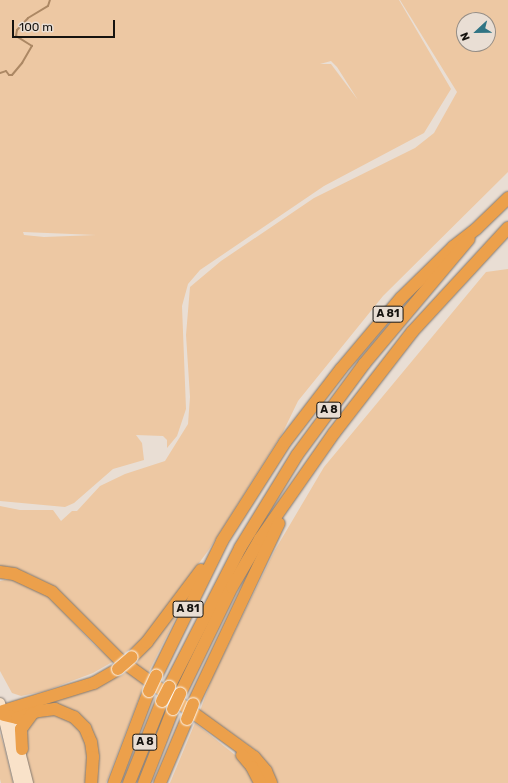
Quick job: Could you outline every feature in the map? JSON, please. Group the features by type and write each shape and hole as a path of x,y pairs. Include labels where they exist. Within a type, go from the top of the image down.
{"highway":[{"name":"A 8","path":"129,783 162,701 229,568 297,455 364,364 459,254 476,229 508,198"},
{"name":"A 8","path":"144,783 180,694 232,587 260,539 289,500 334,433 384,367 445,295 508,228"},
{"name":"A 81","path":"114,783 156,676 222,541 285,442 341,369 415,284 453,247 476,229"},
{"path":"160,783 186,719 289,500"},
{"path":"2,709 94,683 118,669 147,642 222,541"},
{"path":"0,572 23,578 52,592 104,647 227,740 258,761 271,783"},
{"path":"0,579 23,578"},
{"path":"2,709 17,718 48,709 59,710 74,717 81,724 92,746 91,783"},
{"path":"22,749 21,729 33,713"},
{"path":"227,740 252,767 260,783"},
{"path":"165,783 167,764"}],"main road":[{"path":"2,709 12,724 22,749 28,783"},
{"path":"2,709 4,726 19,783"}],"shaded area":[{"path":"0,0 399,0 451,89 424,133 324,186 200,270 188,284 182,306 186,409 177,436 167,448 167,440 163,436 136,435 142,443 144,460 113,469 74,503 65,507 0,501","holes":["331,61 337,67 358,100 331,64 320,64","23,232 96,235 44,237 24,235"]},
{"path":"400,0 508,0 508,172 383,296 298,401 283,432 208,551 141,640 123,655 48,584 30,574 0,567 0,506 20,510 53,510 61,521 72,511 77,511 100,486 125,474 165,461 188,424 190,397 186,335 190,287 221,261 314,198 415,148 434,133 457,92"},
{"path":"508,269 508,783 274,783 257,751 200,711 212,678 275,550 324,467 486,272"},
{"path":"14,580 45,592 93,644 114,661 93,673 45,691 21,696 12,693 0,671 0,581"},
{"path":"180,607 181,608 148,673 134,663"},
{"path":"125,670 144,685 106,783 95,783 94,742 52,706 50,701"},
{"path":"45,713 73,720 87,741 88,783 31,783 24,747 28,723"},
{"path":"195,723 244,762 257,783 170,783"},
{"path":"0,733 4,746 13,783 1,783"}],"waterway":[{"path":"0,73 6,71 9,75 12,75 22,63 32,46 16,36 17,30 28,18 48,6 50,0"}]}
